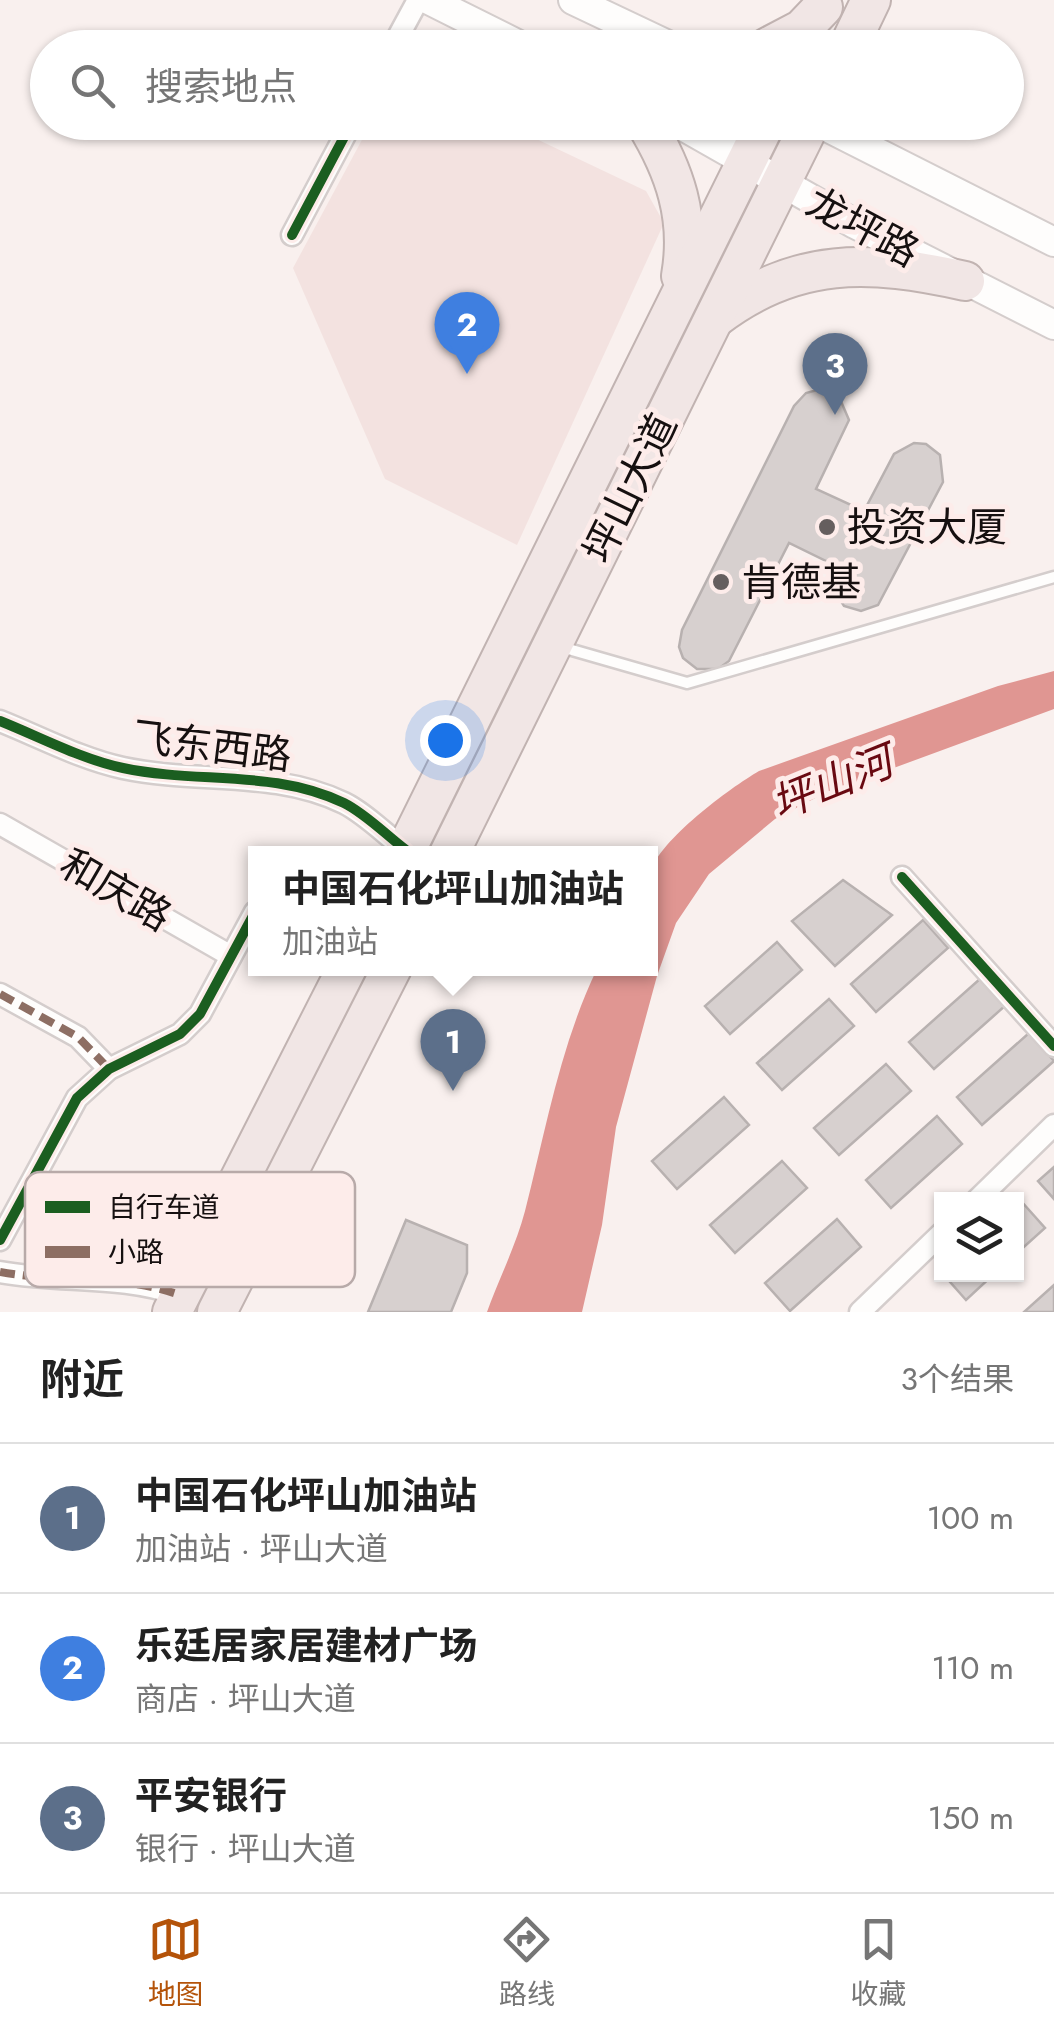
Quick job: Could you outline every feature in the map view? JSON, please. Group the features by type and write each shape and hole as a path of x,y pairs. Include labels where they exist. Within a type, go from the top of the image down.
{"highway":[{"path":"857,30 872,0"},
{"path":"800,30 824,4"},
{"path":"812,30 824,4"},
{"path":"654,140 676,182 684,219 684,256 676,304"},
{"name":"坪山大道","path":"408,846 757,140"},
{"name":"坪山大道","path":"453,846 804,140"},
{"path":"714,319 746,294 784,277 826,268 869,266 966,281"},
{"path":"243,1172 343,976"},
{"path":"288,1172 388,976"},
{"path":"217,1312 230,1287"}],"main road":[{"path":"429,0 489,30"},
{"path":"573,0 636,30"},
{"name":"龙坪路","path":"707,140 780,184 1054,325"},
{"name":"龙坪路","path":"850,140 1054,242"}],"street":[{"path":"402,30 418,0"},
{"path":"292,235 342,140"},
{"name":"飞东西路","path":"0,721 119,767 160,774 276,780 308,788 348,805 398,846"},
{"name":"和庆路","path":"0,824 231,956"},
{"path":"902,877 1054,1046"},
{"path":"36,1172 76,1098 110,1070 180,1034 200,1014 248,926"},
{"path":"0,994 78,1038 110,1070"},
{"path":"984,1192 1054,1125"},
{"path":"0,1240 25,1193"},
{"path":"860,1312 934,1241"},
{"path":"0,1272 25,1276"},
{"path":"150,1287 176,1304"}],"lane":[{"path":"552,644 687,683 1054,577"}],"shaded area":[{"path":"362,140 539,140 646,191 664,223 517,545 385,479 293,268"}],"water":[{"name":"坪山河","path":"1054,671 1054,709 823,794 775,819 709,874 676,923 658,973 658,857 714,802 759,771 998,686"},
{"path":"594,976 657,976 616,1127 602,1225 582,1312 487,1312 521,1224 563,1058"}],"building":[{"name":"投资大厦","path":"817,390 840,399 849,420 816,489 864,511 894,454 914,443 926,444 940,455 943,482 878,605 861,611 844,606 832,587 836,566 789,543 729,661 718,669 697,669 683,658 679,647 682,630 794,406 806,393"},
{"path":"843,880 892,915 835,966 792,921"},
{"path":"923,920 948,948 876,1012 851,984"},
{"path":"777,942 802,970 730,1034 705,1006"},
{"path":"981,978 1006,1005 934,1069 909,1042"},
{"path":"829,999 854,1026 782,1090 757,1063"},
{"path":"1029,1033 1054,1061 982,1125 957,1097"},
{"path":"886,1064 911,1091 839,1155 814,1128"},
{"path":"724,1097 749,1125 677,1189 652,1161"},
{"path":"937,1116 962,1144 891,1208 866,1180"},
{"path":"782,1161 807,1188 735,1253 710,1225"},
{"path":"1054,1167 1054,1199 1038,1181"},
{"path":"1024,1204 1045,1228 1024,1247"},
{"path":"837,1219 861,1247 790,1311 765,1283"},
{"path":"406,1220 467,1245 467,1273 451,1312 368,1312"},
{"path":"950,1282 985,1282 966,1300"},
{"path":"1054,1285 1054,1312 1024,1312"}],"marked path":[{"path":"0,994 78,1037 109,1069"},
{"path":"0,1272 25,1275"},
{"path":"152,1287 180,1295"}],"cycle path":[{"path":"292,235 342,140"},
{"path":"0,721 123,768 263,781 317,792 352,808 401,846"},
{"path":"902,877 1054,1046"},
{"path":"37,1172 77,1098 109,1069 180,1034 200,1014 248,925"},
{"path":"0,1240 25,1194"}],"place":[{"name":"乐廷居家居建材广场","path":"467,374"},
{"name":"平安银行","path":"835,415"},
{"name":"投资大厦","path":"827,527"},
{"name":"肯德基","path":"721,582"},
{"name":"中国石化坪山加油站","path":"453,1091"}]}
